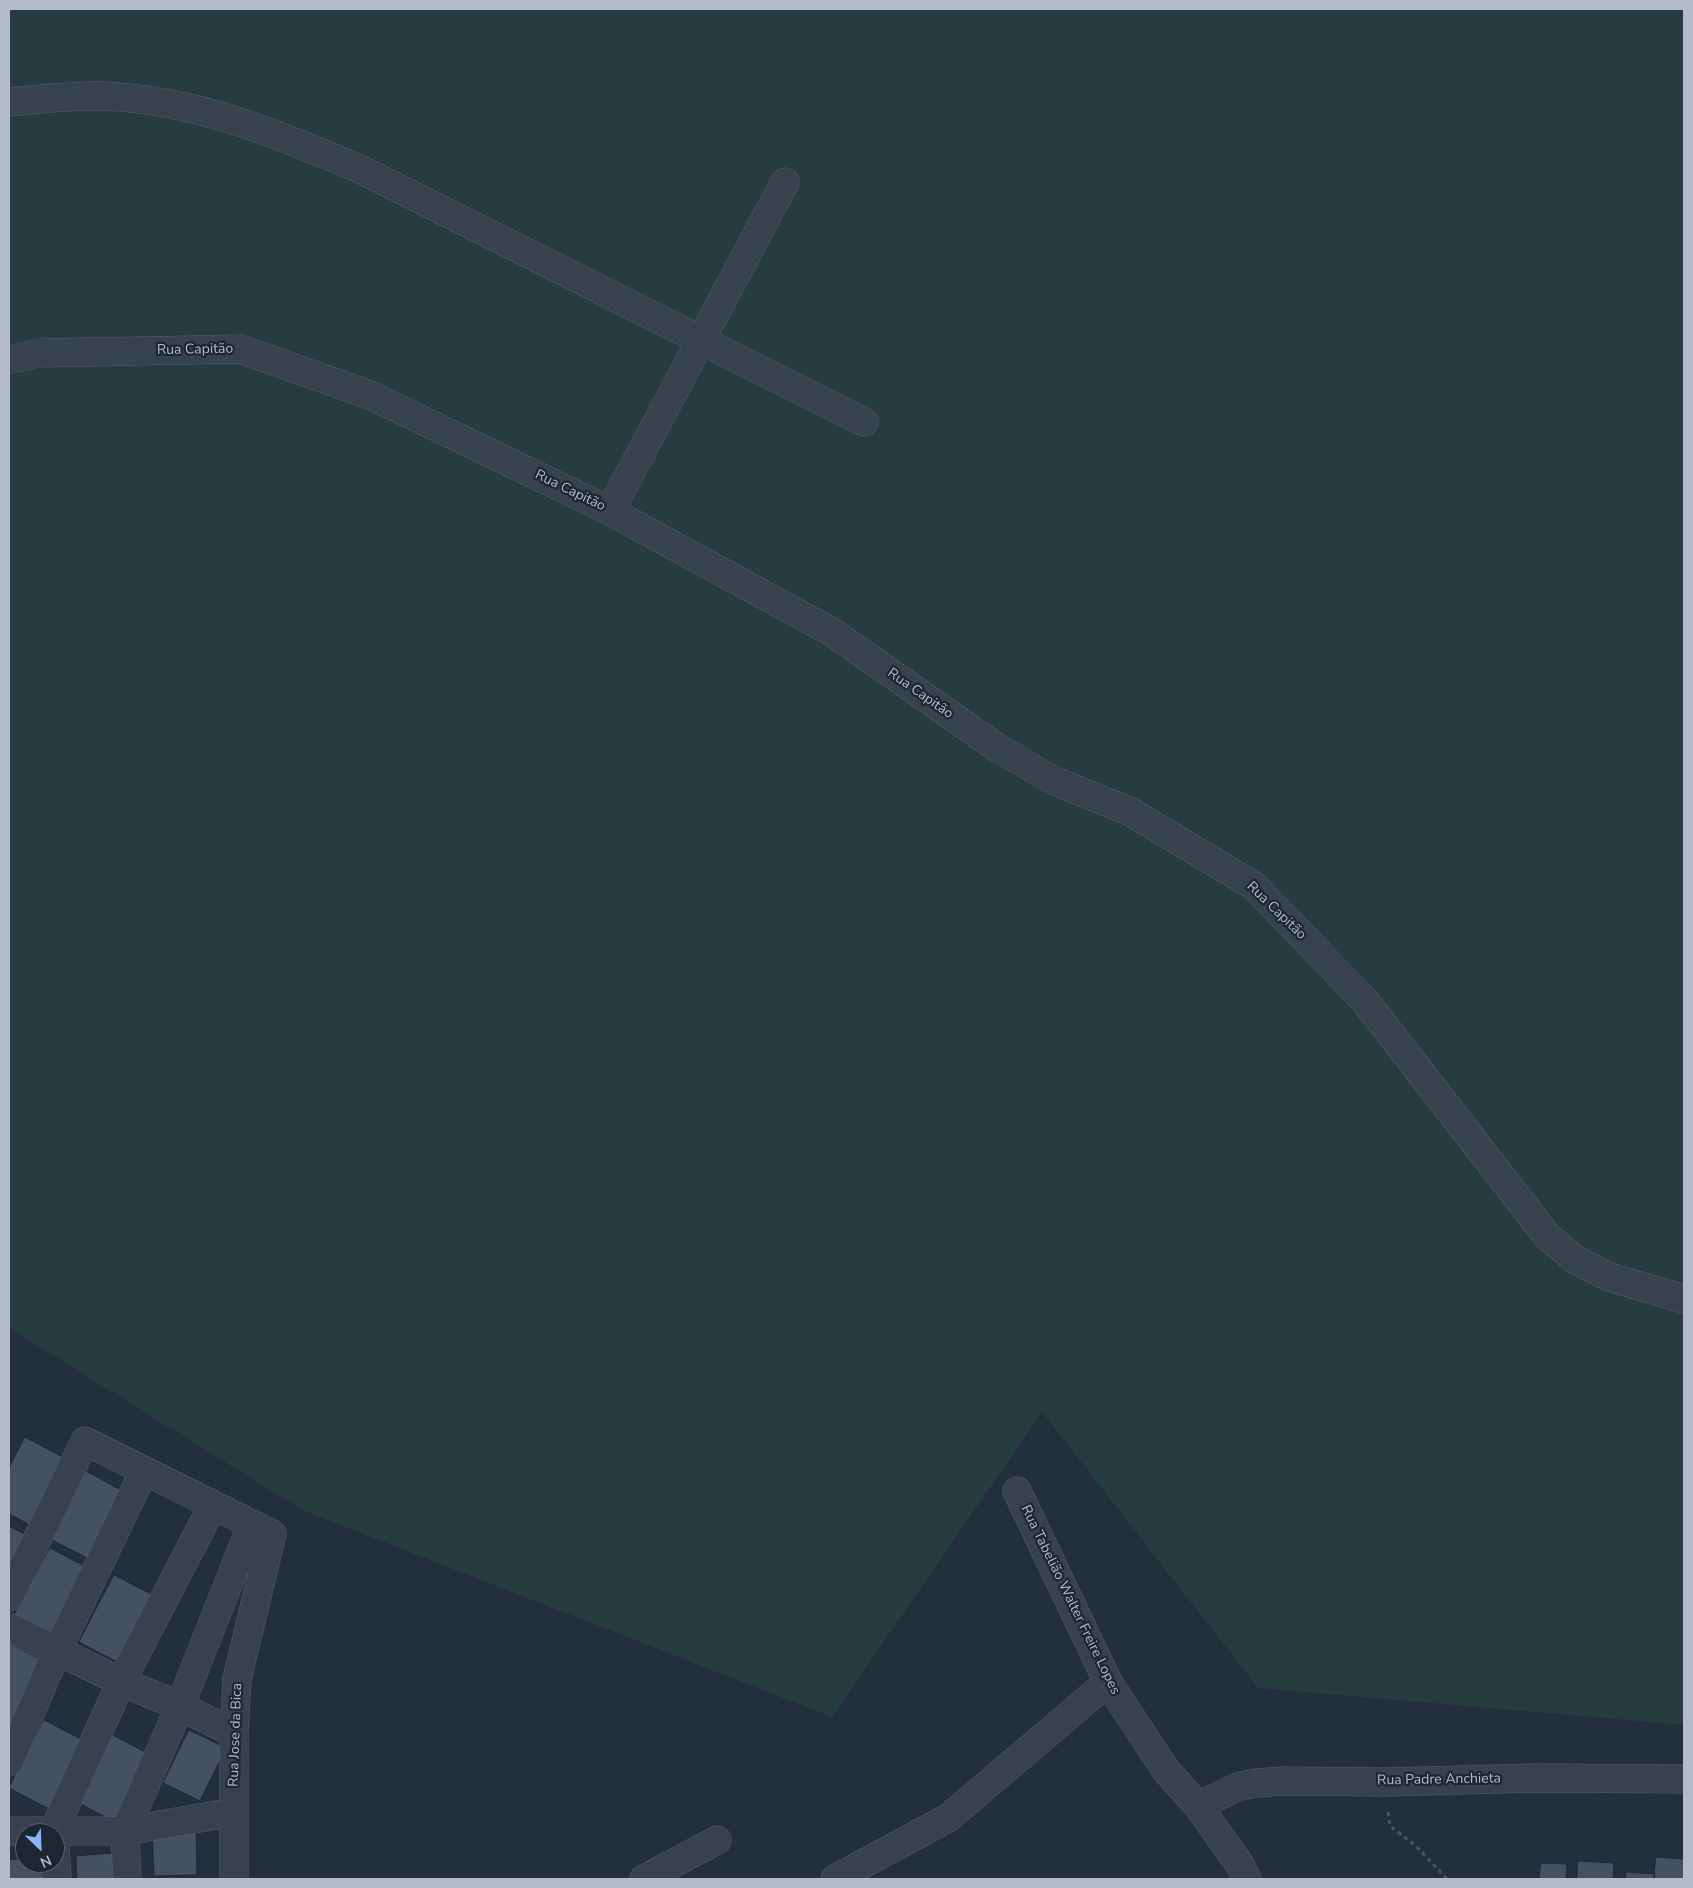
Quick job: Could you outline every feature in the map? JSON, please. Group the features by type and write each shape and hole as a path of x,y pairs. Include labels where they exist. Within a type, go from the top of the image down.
{"street":[{"path":"9,102 58,97 104,96 162,103 223,116 279,135 362,170 864,422"},
{"path":"610,511 786,182"},
{"name":"Rua Capitão","path":"9,360 39,353 240,349 370,395 610,511 832,632 1007,753 1054,781 1131,812 1254,886 1365,1001 1548,1237 1576,1260 1609,1277 1684,1299"},
{"path":"9,1597 86,1441 262,1529 180,1706 125,1831 127,1879"},
{"path":"9,1762 57,1651 144,1470"},
{"name":"Rua Tabelião Walter Freire Lopes","path":"1017,1491 1108,1682 1165,1769 1198,1806 1240,1865 1247,1879"},
{"path":"60,1823 121,1682 213,1505"},
{"name":"Rua Jose da Bica","path":"234,1879 234,1733 237,1679 262,1529"},
{"path":"9,1628 121,1682 180,1706 234,1733"},
{"path":"835,1879 948,1818 1108,1682"},
{"name":"Rua Padre Anchieta","path":"1198,1806 1240,1786 1283,1781 1385,1782 1536,1778 1684,1779"},
{"path":"65,1836 125,1831 234,1812"},
{"path":"644,1879 716,1840"}],"path":[{"path":"1385,1782 1390,1826 1416,1846 1446,1879"}],"green space":[{"path":"9,9 1684,9 1684,1725 1258,1688 1042,1412 832,1717 302,1510 9,1328"}],"building":[{"path":"25,1437 68,1460 32,1526 9,1514 9,1468"},
{"path":"86,1471 128,1494 93,1561 50,1539"},
{"path":"9,1526 31,1538 9,1579"},
{"path":"50,1548 92,1570 57,1637 14,1615"},
{"path":"114,1575 157,1597 121,1664 79,1642"},
{"path":"9,1643 44,1661 9,1727"},
{"path":"44,1720 87,1742 51,1810 9,1788"},
{"path":"189,1730 226,1748 200,1801 163,1783"},
{"path":"109,1733 151,1755 115,1822 73,1800"},
{"path":"196,1830 197,1875 154,1876 152,1831"},
{"path":"119,1853 120,1879 77,1879 76,1856"},
{"path":"1656,1857 1684,1859 1684,1879 1654,1879"},
{"path":"9,1860 15,1860 15,1873 52,1873 52,1879 9,1879"},
{"path":"1578,1861 1614,1863 1613,1879 1577,1879"},
{"path":"1541,1863 1567,1864 1566,1879 1539,1879"},
{"path":"1626,1872 1655,1874 1654,1879 1626,1879"}]}
